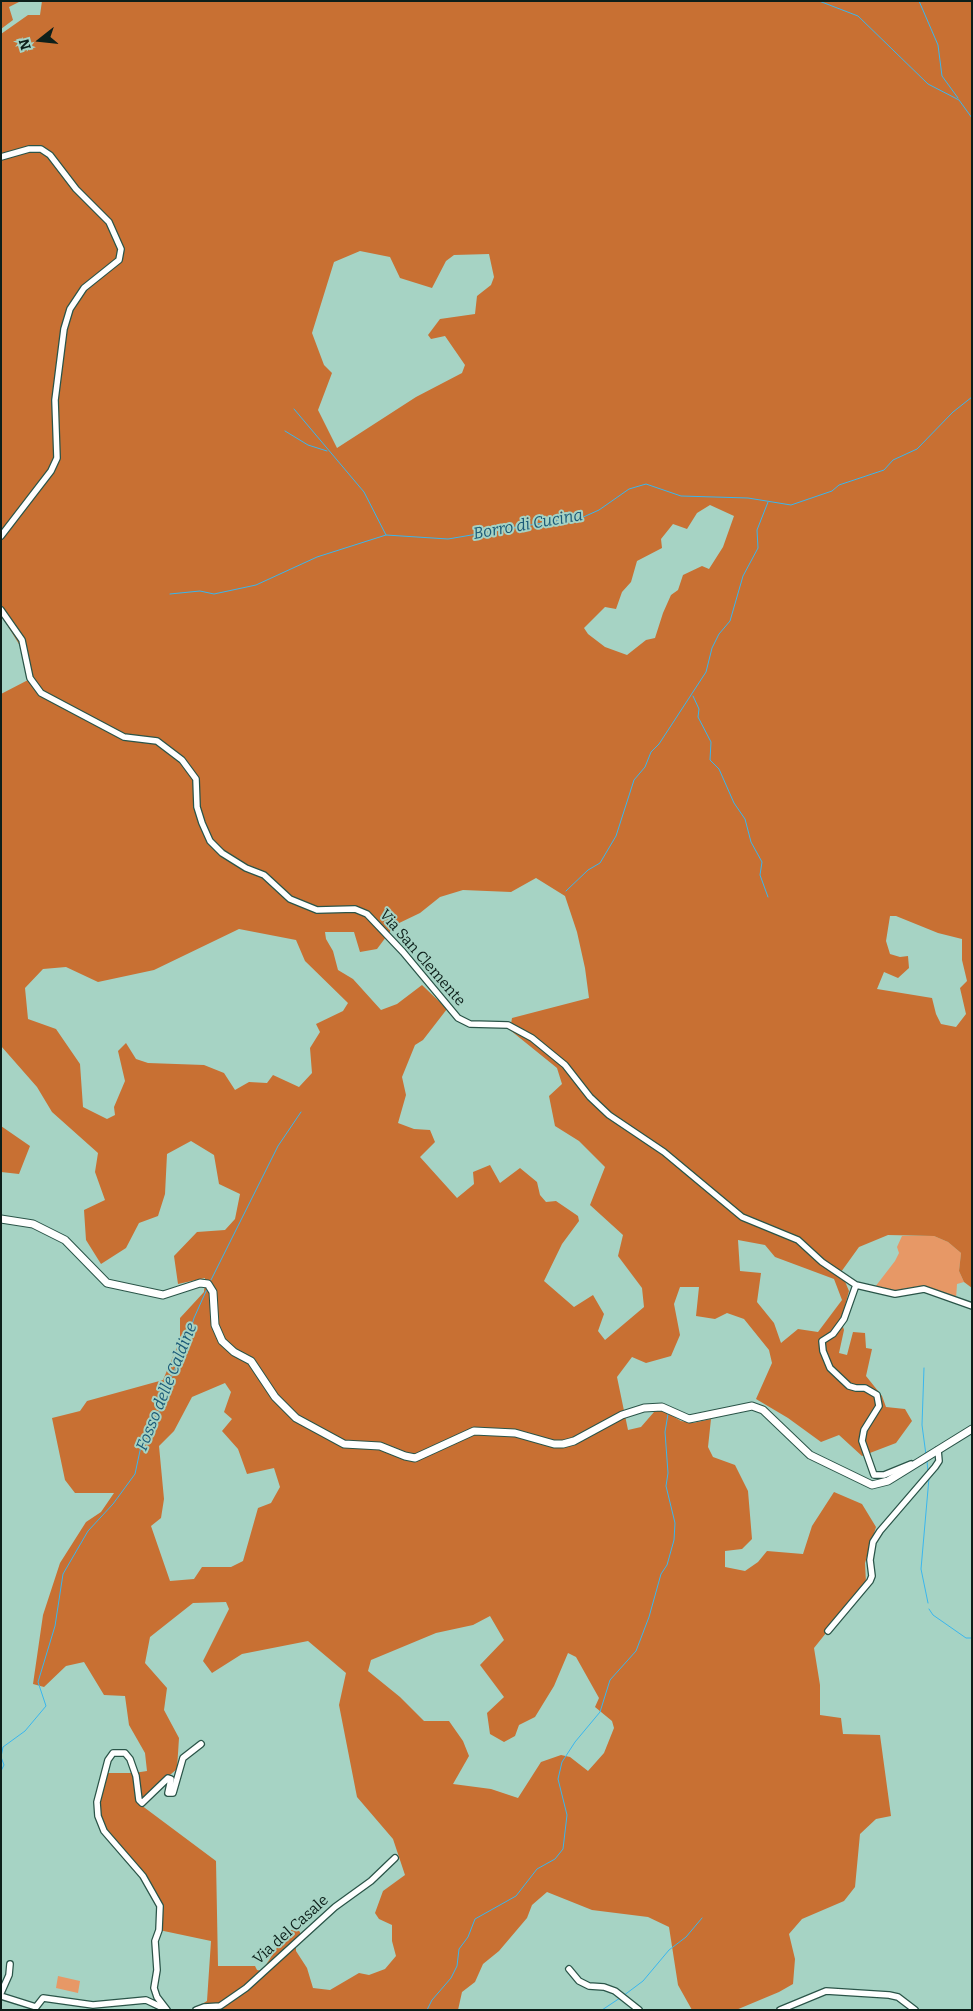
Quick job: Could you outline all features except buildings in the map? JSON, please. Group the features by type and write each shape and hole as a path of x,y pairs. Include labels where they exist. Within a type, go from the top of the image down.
{"main road":[{"path":"1,1219 33,1224 63,1239 83,1256 107,1283 163,1295 200,1284 208,1284 213,1292 215,1325 222,1341 234,1352 251,1361 275,1397 296,1418 344,1444 380,1446 404,1456 415,1458 474,1431 515,1433 554,1444 563,1444 574,1441 622,1415 644,1408 662,1407 689,1419 752,1406 760,1408 768,1414 810,1455 867,1484 884,1483 972,1429"}],"street":[{"path":"1,157 29,149 41,150 50,155 76,189 109,222 121,249 118,260 84,288 70,309 64,329 54,418 58,446 57,458 51,471 1,536"},
{"name":"Via San Clemente","path":"1,610 22,640 30,678 41,693 124,736 157,741 182,760 196,779 197,807 202,823 210,841 222,854 246,868 264,875 290,899 317,910 355,909 366,914 398,947 458,1018 470,1024 508,1025 525,1033 565,1065 586,1093 609,1115 664,1152 742,1217 798,1240 822,1262 856,1285 895,1294 924,1290 972,1306"},
{"path":"856,1285 840,1326 822,1341 826,1361 834,1372 849,1386 865,1388 877,1394 879,1406 864,1430 862,1441 874,1475 884,1475 924,1459"},
{"path":"828,1631 871,1579 870,1553 877,1534 929,1476 939,1461 938,1450"},
{"path":"167,2010 157,1998 154,1988 157,1970 155,1941 159,1930 160,1906 143,1876 104,1831 98,1816 97,1802 108,1760 113,1753 125,1753 130,1759 136,1776 138,1800 142,1803 168,1778 171,1779 168,1793 173,1793 183,1758 201,1744"},
{"name":"Via del Casale","path":"196,2010 204,2006 220,2006 246,1988 335,1907 371,1881 396,1858"},
{"path":"10,1964 9,1975 1,1994 36,2007 43,1998 93,2005 146,2000 167,2010"},
{"path":"569,1969 579,1981 589,1986 604,1987 622,1997 639,2010"},
{"path":"780,2010 826,1991 889,1995 898,1997 915,2010"}],"shaded area":[{"path":"1,1 21,1 9,7 13,20 1,29"},
{"path":"42,1 972,1 972,1288 964,1282 959,1271 961,1253 948,1242 934,1236 888,1235 859,1247 841,1272 849,1291 841,1320 844,1330 839,1353 847,1355 853,1332 865,1333 866,1348 872,1349 866,1376 882,1396 886,1407 905,1409 912,1421 896,1443 862,1456 839,1435 821,1442 788,1418 756,1399 772,1363 769,1350 744,1319 727,1313 715,1319 696,1316 699,1287 680,1287 674,1304 680,1335 671,1356 646,1363 632,1357 617,1377 628,1430 641,1427 654,1412 662,1410 681,1421 693,1423 711,1419 708,1447 713,1457 735,1465 748,1491 752,1539 742,1549 725,1551 725,1567 745,1571 758,1562 767,1551 803,1554 812,1526 834,1492 862,1504 876,1527 865,1563 866,1583 814,1648 820,1685 820,1715 841,1718 843,1734 880,1735 891,1816 876,1819 860,1834 855,1887 844,1901 802,1919 789,1934 795,1959 793,1984 736,2010 692,2010 678,1985 669,1927 648,1917 592,1910 547,1892 532,1905 527,1918 499,1951 483,1964 475,1982 462,1992 458,2010 192,2010 207,2001 211,1941 159,1930 160,1906 143,1876 104,1831 97,1802 105,1773 147,1771 145,1753 129,1725 125,1696 104,1695 84,1662 66,1666 44,1687 33,1684 43,1615 60,1563 86,1522 101,1512 114,1493 75,1493 65,1480 52,1418 80,1411 87,1401 163,1380 180,1340 180,1318 204,1292 205,1278 178,1284 174,1256 197,1232 225,1230 235,1219 240,1194 219,1184 214,1155 191,1141 167,1154 165,1194 158,1216 139,1223 126,1248 101,1264 86,1240 84,1210 105,1200 95,1172 98,1153 52,1112 37,1087 1,1046 1,694 28,680 22,649 1,615 1,34 28,15 40,15","holes":["360,251 390,257 400,278 432,288 446,261 454,255 489,254 494,277 491,285 477,296 475,314 440,319 428,335 431,339 445,336 465,365 462,373 416,397 337,448 318,410 332,373 324,365 312,333 334,262","710,505 734,516 723,547 709,569 702,566 683,575 678,590 671,595 655,638 646,640 627,655 605,647 588,634 584,628 605,607 616,609 622,592 631,582 637,561 662,548 661,539 673,524 687,529 697,513","536,878 565,896 577,932 589,998 512,1018 510,1030 557,1068 562,1084 549,1096 555,1126 579,1141 605,1167 590,1205 623,1235 618,1256 642,1288 644,1307 605,1340 598,1331 604,1314 593,1295 574,1307 544,1281 562,1244 579,1221 578,1216 556,1201 546,1202 540,1195 537,1182 520,1168 500,1183 490,1165 473,1172 474,1184 457,1198 420,1157 435,1142 430,1130 414,1129 398,1123 406,1095 402,1077 415,1045 423,1040 447,1009 422,985 397,1004 381,1010 353,979 338,970 333,951 326,939 325,932 354,932 360,952 377,949 395,925 420,913 440,897 463,890 511,892","890,916 896,916 938,933 962,939 962,960 967,981 960,988 966,1014 956,1027 941,1024 932,998 877,989 884,972 898,978 909,968 908,956 900,957 890,954 886,941","239,929 296,940 305,961 348,1003 343,1011 316,1024 320,1032 310,1048 312,1073 299,1087 273,1075 267,1083 249,1082 235,1090 224,1073 204,1065 148,1063 136,1059 126,1043 118,1051 125,1081 114,1107 115,1115 107,1119 83,1107 80,1064 56,1029 28,1019 25,988 43,969 66,967 98,982 154,970","738,1240 765,1245 775,1257 834,1279 842,1300 818,1332 798,1329 781,1343 774,1323 757,1302 761,1273 740,1271","225,1383 231,1392 224,1412 232,1419 222,1431 238,1449 247,1474 274,1468 280,1487 271,1503 258,1508 243,1561 231,1567 202,1567 194,1579 170,1581 151,1526 161,1518 164,1499 159,1446 174,1431 192,1397","226,1602 229,1609 203,1661 212,1673 242,1654 308,1641 346,1673 339,1705 357,1797 393,1839 405,1875 383,1891 375,1913 379,1919 392,1925 392,1941 396,1956 385,1969 369,1975 359,1973 330,1990 313,1988 307,1968 296,1951 296,1945 302,1936 297,1927 287,1932 262,1971 257,1970 255,1966 218,1966 216,1861 141,1805 146,1795 177,1769 179,1738 164,1710 167,1688 145,1663 150,1637 193,1603","490,1616 504,1640 480,1665 504,1697 487,1713 490,1734 504,1742 515,1736 519,1725 535,1717 554,1686 568,1653 576,1657 599,1698 595,1707 612,1721 614,1728 604,1753 588,1771 570,1757 561,1755 541,1762 518,1798 491,1789 453,1784 469,1756 463,1741 449,1721 424,1721 400,1697 368,1671 371,1660 436,1633 473,1625"]},
{"path":"1,1126 30,1146 19,1174 1,1172"},
{"path":"902,1236 934,1236 948,1242 961,1253 959,1271 964,1282 957,1284 956,1299 922,1286 892,1291 875,1287 895,1261 899,1253 897,1247"},
{"path":"58,1976 80,1981 78,1993 56,1988"}],"waterway":[{"path":"819,1 858,16 928,84 959,100 972,118"},
{"path":"919,1 938,45 942,76 958,98"},
{"name":"Borro di Cucina","path":"170,594 200,591 214,594 256,585 317,557 386,535 448,539 554,521 579,519 599,510 629,489 646,484 681,496 748,498 791,505 832,491 839,485 884,470 893,460 917,449 953,412 972,397"},
{"path":"294,409 364,492 386,535"},
{"path":"285,431 308,445 327,451"},
{"path":"566,891 588,870 600,863 616,836 634,780 645,767 651,752 659,744 706,672 712,648 719,634 730,621 743,576 758,548 757,530 768,502"},
{"path":"693,696 699,709 698,717 711,742 710,760 719,769 734,803 745,819 751,842 762,862 760,875 768,897"},
{"name":"Fosso delle Caldine","path":"211,1280 278,1146 301,1112"},
{"name":"Fosso delle Caldine","path":"1,1771 4,1765 1,1757 3,1747 25,1731 46,1706 38,1682 55,1626 63,1574 88,1531 113,1504 135,1474 141,1446 162,1406 173,1373 185,1348 194,1318 207,1289"},
{"path":"924,1368 922,1425 926,1455"},
{"path":"427,2010 432,2000 451,1978 457,1966 459,1949 468,1937 475,1919 516,1896 537,1869 555,1859 563,1849 567,1815 558,1779 562,1762 575,1742 600,1712 610,1680 636,1651 674,1540 675,1523 666,1486 668,1473 665,1432 668,1414"},
{"path":"927,1461 928,1472"},
{"path":"928,1603 921,1569 929,1478"},
{"path":"929,1609 933,1615 966,1638 972,1638"},
{"path":"623,1996 643,1981 669,1950 686,1937 702,1918"},
{"path":"602,2010 620,1998"}]}
